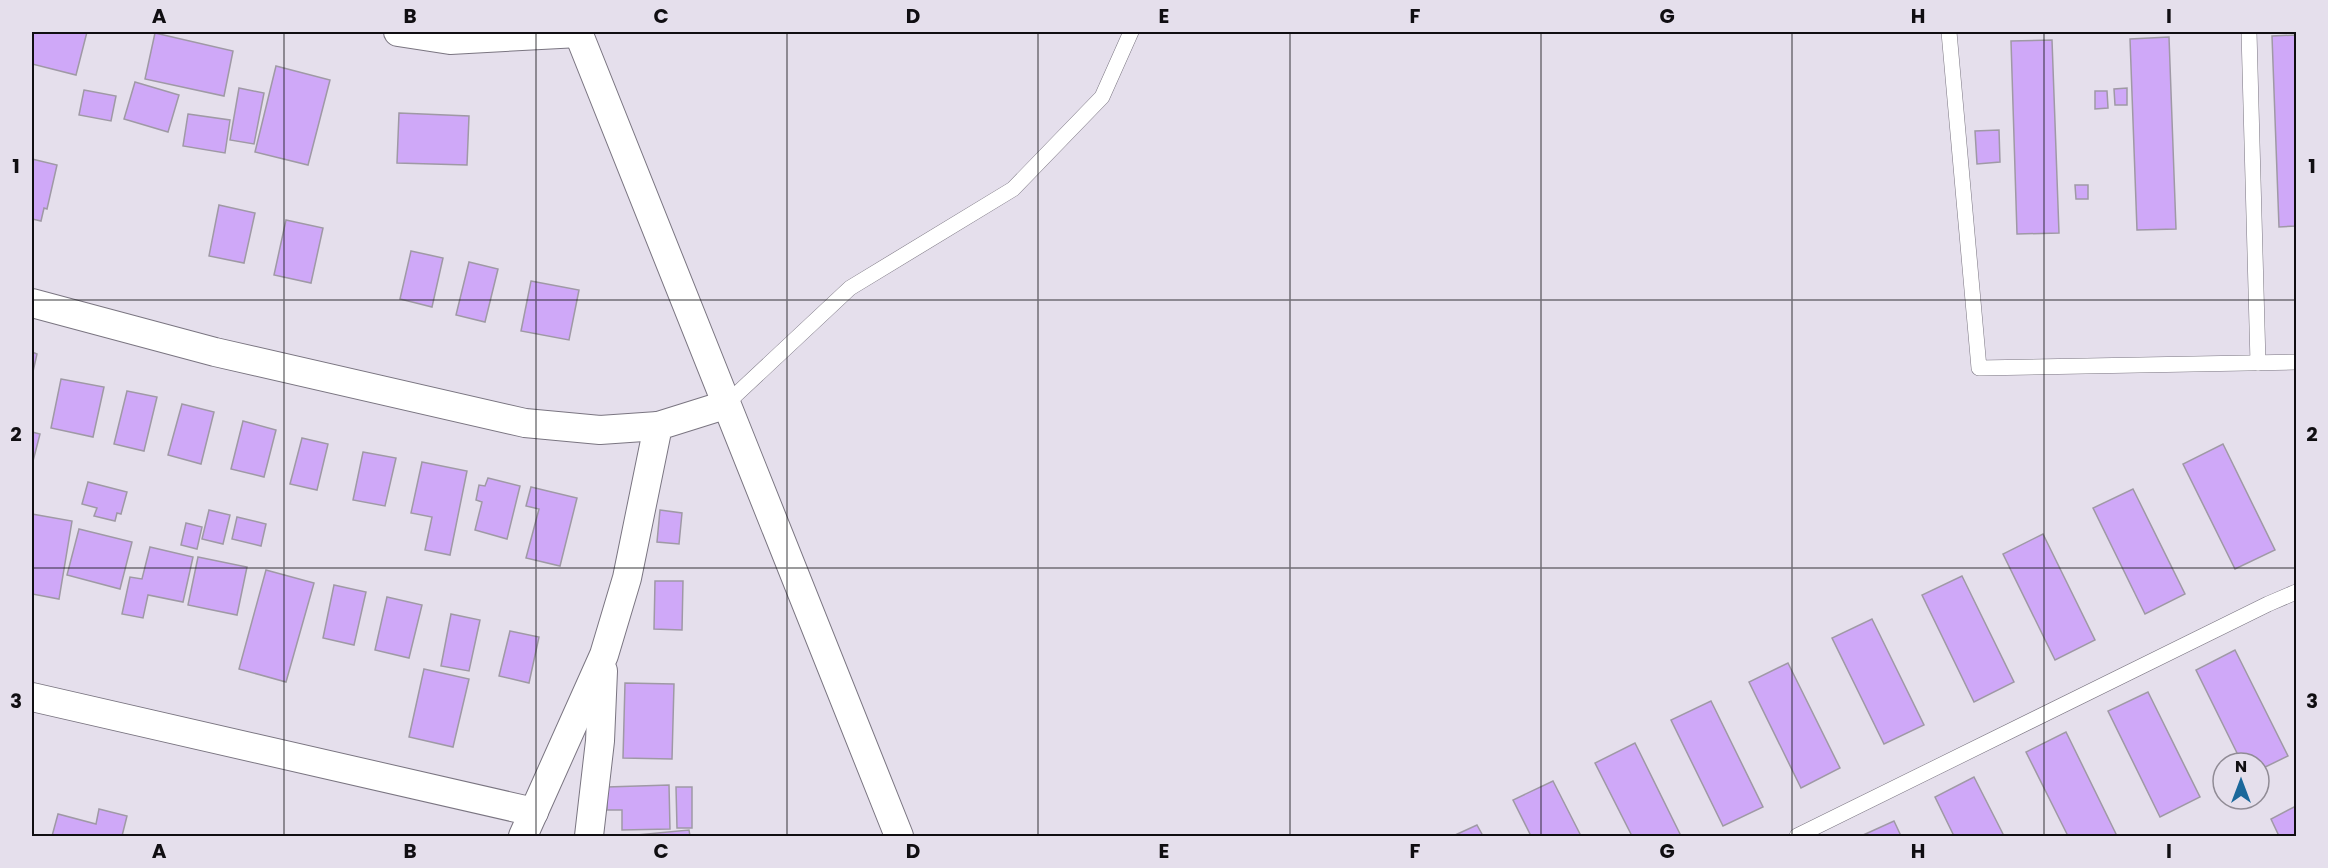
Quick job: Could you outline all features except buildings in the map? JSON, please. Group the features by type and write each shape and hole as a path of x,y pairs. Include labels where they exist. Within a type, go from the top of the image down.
{"street":[{"path":"398,32 450,40 579,32 725,405 899,837"},
{"path":"32,303 215,352 525,423 600,430 658,426 725,405"},
{"path":"32,697 529,824 604,655 627,578 658,426"},
{"path":"589,837 600,741 604,655"}],"lane":[{"path":"725,405 850,288 1013,189 1102,97 1131,32"},
{"path":"1949,32 1979,368 2296,362"},
{"path":"2249,32 2258,363"},
{"path":"1797,837 1820,832 2268,604 2296,592"}]}
